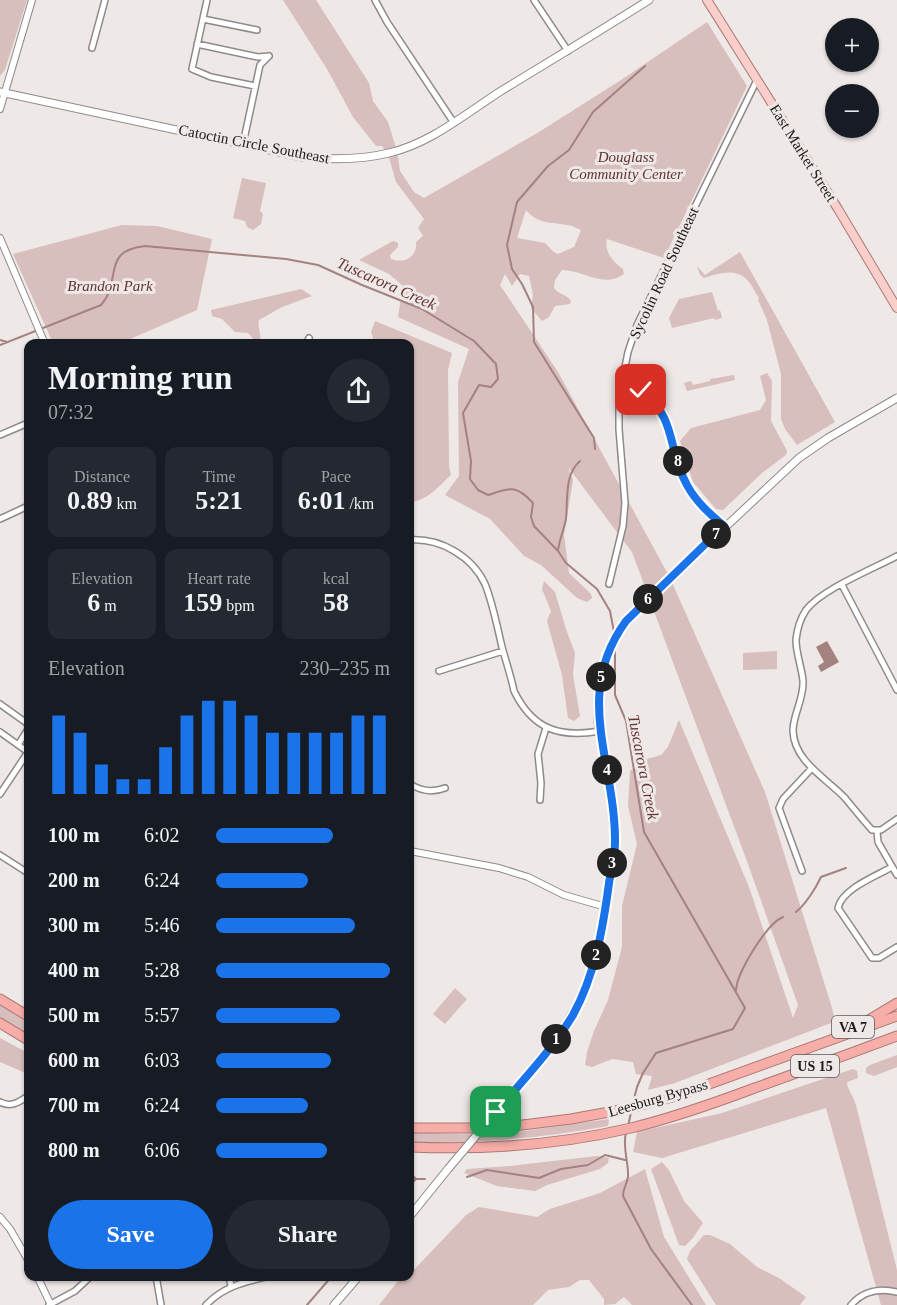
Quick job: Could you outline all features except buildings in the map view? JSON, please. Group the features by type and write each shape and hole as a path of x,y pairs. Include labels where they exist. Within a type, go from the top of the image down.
{"highway":[{"path":"0,999 24,1014"},
{"name":"VA 7","path":"807,1047 864,1022 897,1003"},
{"name":"Leesburg Bypass","path":"414,1128 498,1128 612,1112 659,1101 897,1016"},
{"path":"0,1023 24,1038"},
{"name":"Leesburg Bypass","path":"414,1147 475,1148 518,1145 581,1138 651,1123 698,1109 897,1036"}],"main road":[{"name":"Catoctin Circle Southeast","path":"2,92 303,157 353,159 388,154 454,123 498,93 649,0"},
{"name":"East Market Street","path":"707,0 897,308"},
{"path":"414,1211 553,1043 582,996 594,963 606,907 615,844 611,796 600,731 599,702 603,669 616,634 633,613 772,481 816,445 897,398"},
{"path":"334,1305 355,1281"}],"street":[{"path":"0,108 2,92 32,0"},
{"path":"92,48 105,0"},
{"path":"207,0 192,69 211,77 255,86"},
{"path":"375,0 454,123"},
{"path":"534,0 568,51"},
{"path":"203,19 257,30"},
{"path":"197,44 258,57 269,56 260,65 243,144"},
{"name":"Sycolin Road Southeast","path":"609,584 623,526 625,503 618,411 628,352 637,325 757,80"},
{"path":"0,238 42,339"},
{"path":"622,382 641,390 658,407 668,426 687,485 710,514 724,526"},
{"path":"0,435 24,425"},
{"path":"0,519 24,508"},
{"path":"414,540 438,543 459,554 482,579 488,592 514,691 519,702 535,720 546,728 567,734 600,731"},
{"path":"897,556 815,601 801,619 796,639 803,681 793,731 795,744 801,755 845,798 872,830 882,830 897,819"},
{"path":"842,585 897,690"},
{"path":"439,671 503,651"},
{"path":"0,704 24,721"},
{"path":"540,800 538,754 546,728"},
{"path":"0,732 24,749"},
{"path":"18,745 24,735"},
{"path":"0,794 24,758"},
{"path":"802,871 779,808 783,799 812,768"},
{"path":"414,786 422,790 435,791 445,788"},
{"path":"877,831 878,842 897,875"},
{"path":"414,852 499,868 528,877 575,899 606,907"},
{"path":"0,855 24,870"},
{"path":"892,867 845,893 839,901 838,908 872,958 879,958 897,947"},
{"path":"0,1102 5,1105 14,1104 24,1098"},
{"path":"0,1217 24,1252"},
{"path":"39,1281 50,1305 75,1291 86,1281"},
{"path":"157,1281 162,1305"},
{"path":"230,1281 231,1286"},
{"path":"206,1305 231,1286 250,1281"},
{"path":"851,1305 870,1292 887,1290 897,1292"}],"green space":[{"path":"0,0 27,0 5,70 0,76"},
{"name":"Douglass Community Center","path":"283,0 316,0 369,83 373,101 388,122 397,151 400,171 414,192 424,198 539,132 707,22 747,86 664,258 607,239 608,252 623,269 624,274 609,280 562,270 555,280 554,288 571,301 570,304 555,306 549,317 542,321 531,308 533,295 529,276 520,274 512,286 505,274 500,285 558,372 670,578 765,792 832,1008 834,1016 831,1023 675,1083 648,1090 652,1076 636,1074 633,1062 612,1059 592,1067 585,1065 594,1031 608,1000 622,947 622,906 637,844 628,806 630,771 647,759 661,755 668,747 679,720 749,887 793,1018 798,1005 632,552 568,467 573,480 564,535 569,573 591,594 592,598 587,602 577,598 541,565 524,556 490,519 445,495 459,476 458,382 469,349 398,317 403,286 389,274 359,260 393,241 398,243 398,247 390,255 391,259 401,261 409,258 415,252 416,242 423,236 418,228 424,219 396,182 388,154 382,146 376,146 353,117 327,69","holes":["526,210 530,215 550,223 581,230 574,247 558,254 545,243 517,238"]},
{"path":"242,178 266,183 260,211 263,214 261,224 253,230 247,227 245,221 233,218"},
{"name":"Brandon Park","path":"122,225 157,226 212,239 197,310 130,339 51,339 13,254"},
{"path":"740,252 835,422 797,445 785,429 781,419 781,374 759,298 749,282 739,274 728,272 704,278 700,275 697,266 705,275"},
{"path":"301,289 312,296 282,307 259,320 260,339 253,339 248,333 235,332 222,319 212,316 211,310"},
{"path":"712,292 722,318 672,328 669,318 679,299"},
{"path":"375,321 452,353 448,370 451,475 432,492 416,501 414,501 414,339 374,339 371,332"},
{"path":"767,373 772,381 771,421 787,451 786,455 762,473 723,510 716,509 693,482 680,441 691,428 760,410 766,400 760,376"},
{"path":"734,375 735,380 687,391 684,383 691,381 693,385 710,381 710,379"},
{"path":"544,581 555,592 575,653 573,675 580,716 574,721 568,718 562,675 547,621 551,611 542,589"},
{"path":"777,651 777,669 743,670 743,653"},
{"path":"455,988 467,999 445,1024 433,1014"},
{"path":"0,1004 24,1019 24,1033 0,1018"},
{"path":"0,1038 24,1051 24,1072 0,1062"},
{"path":"897,1055 897,1067 874,1076 866,1073 866,1068 870,1065"},
{"path":"853,1069 857,1071 858,1078 847,1082 847,1085 856,1105 897,1270 897,1305 881,1305 826,1108 662,1158 633,1152 637,1132 722,1113"},
{"path":"609,1119 608,1126 534,1137 460,1142 414,1142 414,1132 481,1135"},
{"path":"597,1156 609,1158 608,1163 600,1169 547,1185 535,1191 497,1186 464,1173 467,1169"},
{"path":"662,1162 669,1170 684,1201 703,1223 685,1246 679,1245 651,1169"},
{"path":"645,1169 664,1237 706,1305 632,1305 624,1297 615,1304 604,1305 604,1299 589,1280 580,1280 569,1287 548,1290 533,1305 379,1305 398,1281 414,1281 414,1270 466,1215 479,1207 537,1217 550,1209 600,1193"},
{"path":"704,1235 710,1235 730,1244 757,1267 779,1278 806,1297 800,1305 716,1305 687,1259 690,1251"}],"shaded area":[{"path":"827,641 839,662 821,672 818,666 824,662 816,647"}],"waterway":[{"path":"595,449 594,438 534,342 533,307 512,269 507,245 517,202 548,166 569,150 593,112 645,66"},
{"name":"Tuscarora Creek","path":"0,345 101,305 111,286 117,260 131,249 145,246 286,259 318,265 422,309 474,341 496,364 498,379 491,387 479,385 463,413 471,461 470,479 478,490 488,495 512,489 522,493 533,503 531,517 534,526 566,563 597,589 610,611 614,632"},
{"name":"Tuscarora Creek","path":"0,340 7,342"},
{"path":"558,551 566,519 569,480 580,461"},
{"name":"Tuscarora Creek","path":"615,643 615,695 626,721 644,832 745,1008 733,1029 656,1053 643,1073 633,1103"},
{"path":"796,912 810,896 821,877 846,868"},
{"path":"736,990 741,972 761,939 776,921 783,917"},
{"name":"Tuscarora Creek","path":"628,1127 631,1112"},
{"name":"Tuscarora Creek","path":"626,1132 628,1177 623,1196 651,1249 692,1305"},
{"path":"467,1177 487,1170 539,1178 561,1169 588,1165 605,1155 625,1160"},
{"path":"414,1177 425,1179"},
{"path":"307,1305 328,1281"}],"route":[{"path":"496,1112 559,1036 582,996 594,963 606,907 615,844 611,796 598,722 599,685 609,651 616,634 626,621 724,526 710,514 687,485 665,416 641,390"}]}
